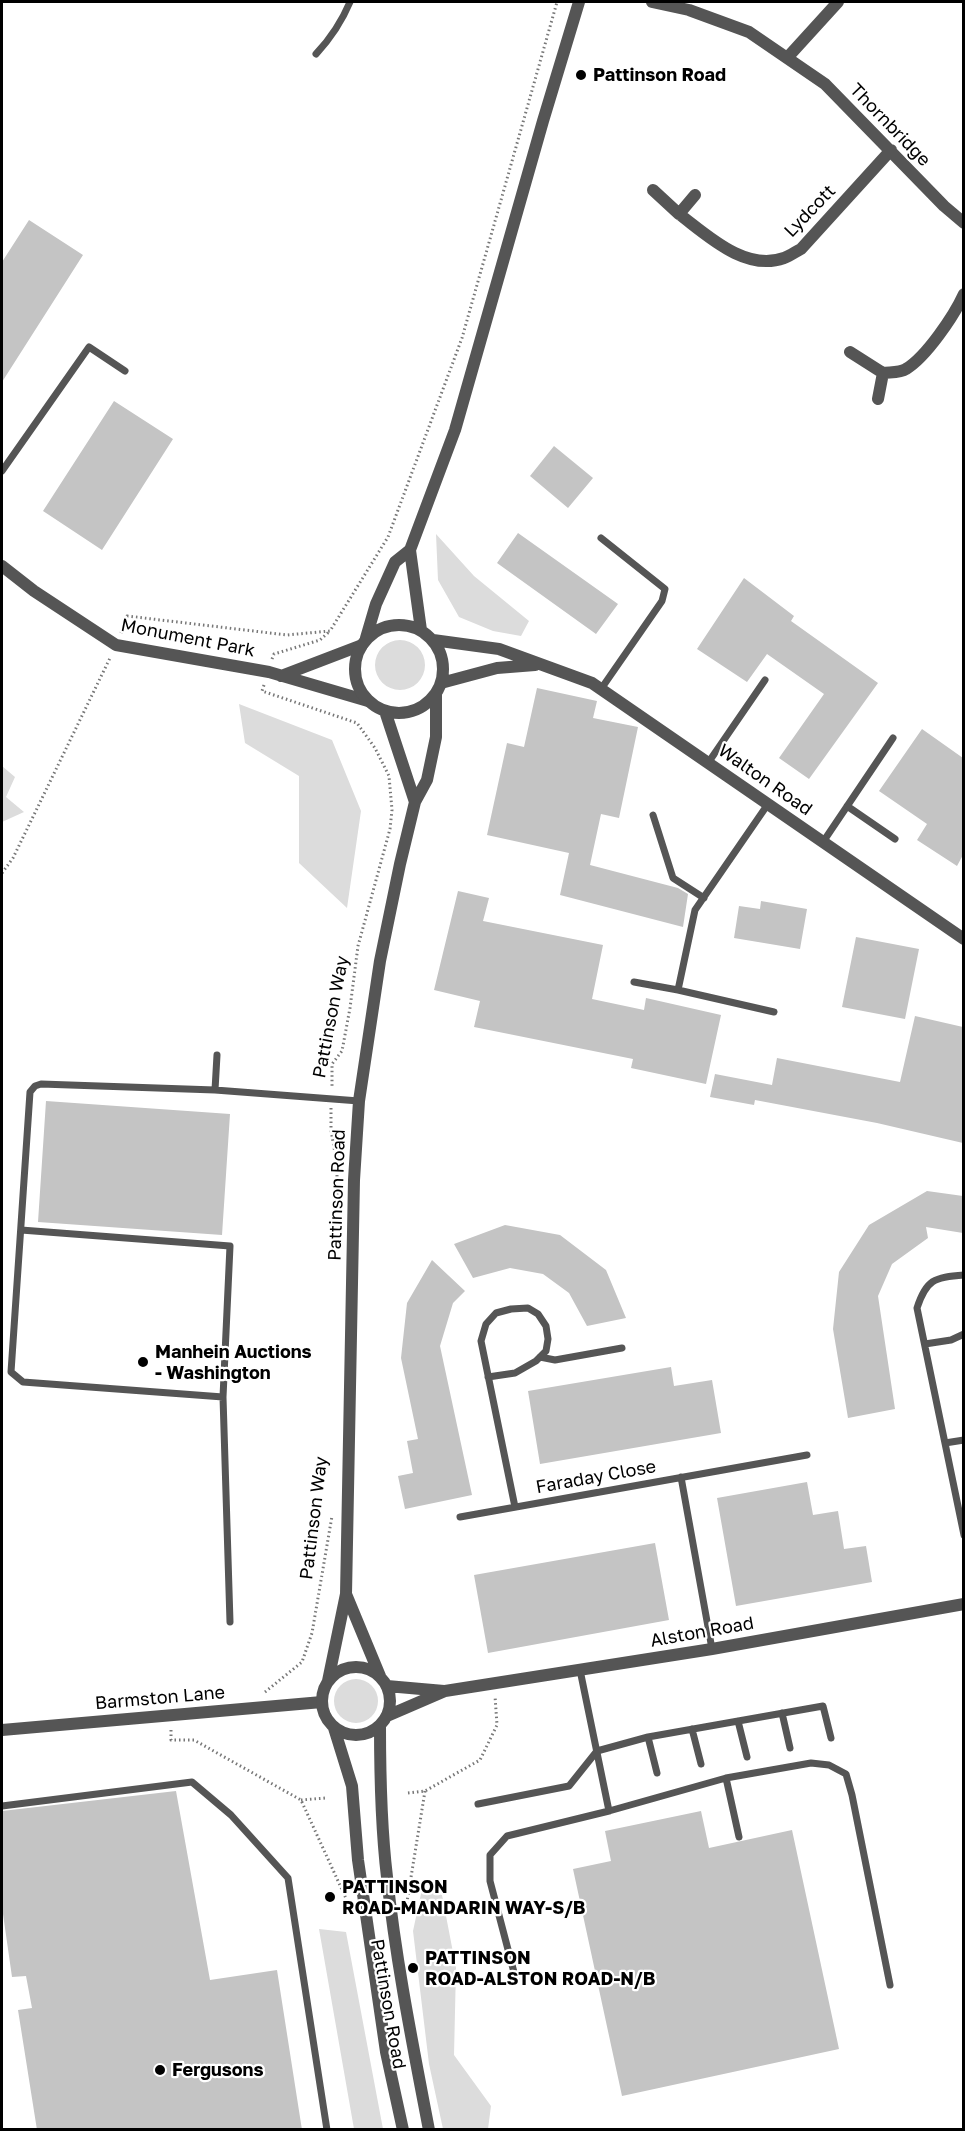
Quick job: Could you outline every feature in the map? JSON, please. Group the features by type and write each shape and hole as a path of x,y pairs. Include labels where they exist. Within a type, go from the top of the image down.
{"street":[{"path":"422,630 410,550 455,430 579,2"},
{"name":"Thornbridge","path":"652,2 690,6 749,32 825,84 963,223"},
{"path":"788,58 838,2"},
{"name":"Lydcott","path":"653,190 679,214 718,243 739,255 762,261 783,259 801,249 891,150"},
{"path":"679,214 695,195"},
{"path":"850,352 883,373 904,370 920,358 957,308 963,294"},
{"path":"878,399 883,373"},
{"path":"281,676 364,642 377,630 392,625 407,625 422,630 433,640 440,649 443,660 444,672 439,688 426,704 413,711 399,713 385,711 369,701 360,689 355,674 356,659 364,642 376,604 395,562 410,550"},
{"name":"Monument Park","path":"2,566 34,591 116,645 269,672 369,701"},
{"name":"Walton Road","path":"433,640 499,650 592,683 963,939"},
{"name":"Walton Road","path":"439,688 498,668 539,665"},
{"name":"Pattinson Road","path":"328,1681 346,1594 354,1180 359,1101 380,961 400,864 415,802 427,780 436,737 439,688"},
{"path":"385,711 415,802"},
{"name":"Pattinson Road","path":"346,1594 383,1681"},
{"name":"Alston Road","path":"383,1681 445,1691 712,1649 963,1604"},
{"path":"353,1667 370,1670 383,1681 390,1697 384,1721 373,1732 360,1736 348,1735 334,1728 326,1718 322,1702 328,1681 339,1671 353,1667"},
{"name":"Alston Road","path":"384,1721 445,1691"},
{"name":"Barmston Lane","path":"2,1730 322,1702"},
{"name":"Pattinson Road","path":"384,1721 381,1799 387,1876 405,2001 429,2130"},
{"name":"Pattinson Road","path":"334,1728 352,1786 358,1860 386,2052 403,2130"}],"lane":[{"path":"316,54 329,40 350,2"},
{"path":"2,471 89,347 124,371"},
{"path":"601,689 662,602 665,589 602,538"},
{"path":"708,763 765,680"},
{"path":"823,842 893,738"},
{"path":"678,990 695,910 768,804"},
{"path":"847,806 896,839"},
{"path":"653,815 673,878 704,898"},
{"path":"634,982 774,1011"},
{"path":"216,1055 216,1090"},
{"path":"223,1397 23,1382 11,1372 30,1092 35,1086 41,1084 216,1090 359,1101"},
{"path":"21,1230 230,1246 223,1397 230,1622"},
{"path":"963,1275 932,1280 923,1291 917,1308 963,1535"},
{"name":"Faraday Close","path":"515,1507 481,1341 486,1324 496,1313 511,1309 528,1308 538,1314 546,1326 548,1339 546,1351 540,1357"},
{"path":"925,1344 951,1340 963,1334"},
{"path":"488,1377 515,1373 540,1357 555,1360 622,1348"},
{"path":"945,1443 963,1440"},
{"name":"Faraday Close","path":"460,1517 807,1455"},
{"name":"Faraday Close","path":"681,1477 712,1649"},
{"path":"580,1670 609,1811"},
{"path":"478,1804 569,1786 597,1751 648,1737 823,1706 831,1738"},
{"path":"782,1713 790,1748"},
{"path":"738,1721 747,1757"},
{"path":"692,1729 701,1764"},
{"path":"648,1737 657,1773"},
{"path":"516,1980 490,1881 490,1855 507,1836 609,1811 726,1778 811,1763 830,1765 846,1774 890,1985"},
{"path":"726,1778 739,1837"},
{"path":"2,1806 192,1782 231,1815 288,1878 327,2130"}],"path":[{"path":"269,672 274,654 320,640 330,631 388,537 462,338 558,2"},
{"path":"2,873 13,858 116,645 127,616 287,635 330,631"},
{"name":"Pattinson Way","path":"269,672 262,691 357,723 375,748 389,776 392,810 390,829 358,946 342,1051 332,1064 331,1130 337,1165 337,1208"},
{"name":"Pattinson Way","path":"260,1695 302,1662 312,1633 332,1515"},
{"path":"408,1793 424,1791 480,1760 497,1725 494,1684"},
{"path":"171,1730 171,1740 194,1740 301,1800 325,1798"},
{"path":"405,1912 424,1791"},
{"path":"301,1800 349,1907"}],"shaded area":[{"path":"436,534 474,576 529,621 521,636 493,631 459,617 438,580"},
{"path":"400,640 418,647 425,665 418,683 400,690 382,683 375,665 382,647"},
{"path":"239,704 332,740 361,811 347,908 299,863 299,776 245,743"},
{"path":"2,766 15,777 6,797 24,812 2,822"},
{"path":"356,1679 371,1686 378,1701 371,1716 356,1723 341,1716 334,1701 341,1686"},
{"path":"422,1889 442,1895 456,1968 454,2055 491,2106 488,2129 443,2129 429,2064 413,1931"},
{"path":"319,1929 346,1932 383,2129 354,2129"}],"building":[{"path":"29,220 83,255 2,382 2,262"},
{"path":"114,401 173,439 102,550 43,511"},
{"path":"554,446 593,478 568,508 530,476"},
{"path":"518,533 618,604 596,634 497,563"},
{"path":"744,578 794,616 791,621 878,683 809,779 779,758 824,694 767,654 747,682 697,649"},
{"path":"537,688 597,701 593,718 638,727 619,818 601,814 590,865 678,888 688,894 683,927 560,895 569,853 487,835 507,743 524,747"},
{"path":"922,729 963,758 963,855 957,866 917,840 927,824 879,791"},
{"path":"458,891 489,898 483,921 603,945 592,999 644,1010 646,998 721,1015 706,1084 631,1068 633,1059 474,1027 480,1001 434,990"},
{"path":"761,901 807,909 800,949 734,938 739,906 760,909"},
{"path":"856,937 919,949 905,1019 842,1007"},
{"path":"915,1016 963,1027 963,1143 877,1123 755,1100 754,1105 710,1097 715,1074 772,1085 777,1058 900,1082"},
{"path":"46,1101 230,1114 222,1235 38,1222"},
{"path":"927,1191 963,1196 963,1233 926,1227 928,1238 892,1264 878,1296 895,1409 848,1418 833,1329 839,1272 869,1225"},
{"path":"505,1225 560,1235 606,1270 626,1318 587,1326 569,1293 543,1274 510,1268 473,1278 454,1244"},
{"path":"432,1260 465,1291 453,1303 440,1346 472,1495 405,1509 398,1476 413,1473 407,1441 418,1439 401,1358 407,1303"},
{"path":"671,1367 674,1386 712,1380 721,1433 540,1464 528,1391"},
{"path":"807,1482 813,1515 838,1511 844,1549 866,1546 872,1582 736,1606 717,1498"},
{"path":"655,1543 669,1620 488,1653 474,1575"},
{"path":"176,1791 210,1980 277,1970 302,2130 37,2130 18,2010 32,2008 26,1976 12,1977 2,1907 2,1811"},
{"path":"701,1811 709,1848 792,1830 839,2049 622,2096 573,1869 611,1861 605,1831"}],"place":[{"name":"Pattinson Road","path":"581,75"},
{"name":"Manhein Auctions - Washington","path":"143,1362"},
{"name":"PATTINSON ROAD-MANDARIN WAY-S/B","path":"330,1897"},
{"name":"PATTINSON ROAD-ALSTON ROAD-N/B","path":"413,1968"},
{"name":"Fergusons","path":"160,2070"}]}
